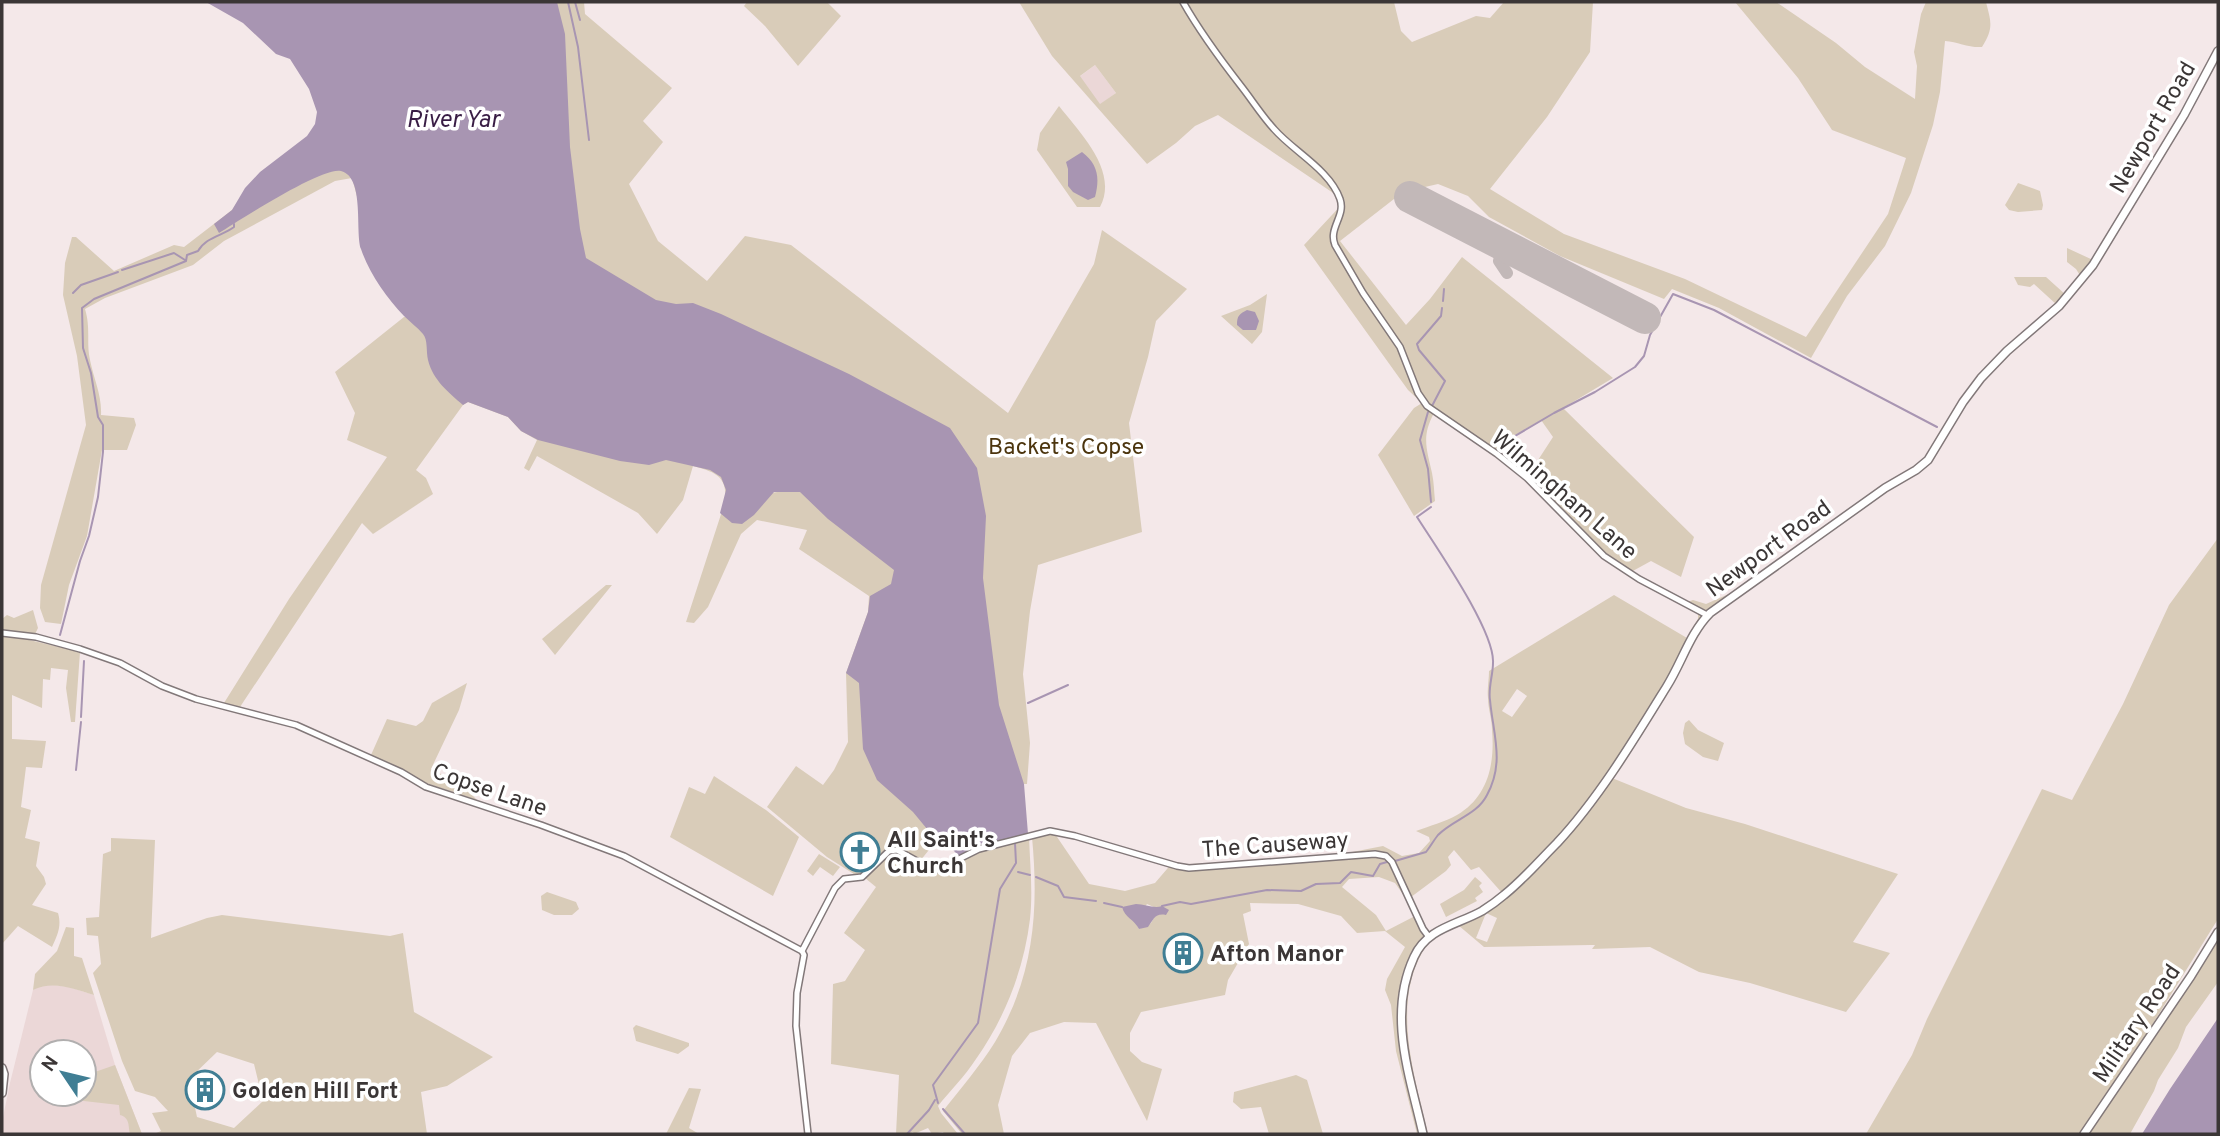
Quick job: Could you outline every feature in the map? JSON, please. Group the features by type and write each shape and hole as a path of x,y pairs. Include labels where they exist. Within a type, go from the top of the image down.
{"main road":[{"name":"Newport Road","path":"1423,1134 1403,1048 1401,999 1414,956 1439,929 1483,910 1504,895 1572,826 1610,776 1667,688 1707,615 1928,460 1981,378 2007,351 2059,306 2093,265 2184,115 2218,51"},
{"name":"Military Road","path":"2084,1134 2218,932"},
{"path":"2,1069 2,1093"}],"street":[{"name":"Wilmingham Lane","path":"1183,2 1206,41 1272,127 1317,166 1334,189 1341,209 1332,238 1363,293 1399,347 1418,393 1427,406 1497,454 1521,474 1604,556 1639,579 1707,615"},
{"name":"Copse Lane","path":"2,633 36,637 80,649 120,663 162,687 196,699 296,725 401,772 426,787 624,856 803,951"},
{"name":"The Causeway","path":"803,951 831,892 844,880 865,875 891,849 933,870 973,851 1050,831 1189,868 1352,855 1384,855 1392,862 1429,937"},
{"path":"803,951 796,1026 808,1134"}],"shaded area":[{"path":"1095,65 1116,93 1100,105 1079,77"},
{"path":"45,984 69,987 94,995 115,1065 142,1134 2,1134 10,1083 33,990"}],"green space":[{"name":"Backet's Copse","path":"511,2 584,2 585,14 672,88 643,121 663,142 629,184 658,241 707,281 745,236 791,245 1008,413 1094,264 1102,230 1187,289 1156,321 1129,423 1142,532 1038,565 1023,674 1030,743 1027,784 1012,774 962,623 672,335 405,145"},
{"path":"747,2 827,2 841,16 798,66 765,26 744,6"},
{"path":"1019,2 1181,2 1216,57 1185,2 1394,2 1401,31 1412,42 1476,16 1490,18 1504,2 1593,2 1590,52 1547,117 1490,189 1564,234 1685,279 1806,337 1888,214 1906,158 1832,130 1798,78 1735,2 1776,2 1836,43 1865,67 1915,99 1917,66 1914,52 1926,2 1986,2 1990,25 1982,47 1945,41 1940,92 1933,125 1911,193 1885,246 1847,296 1811,358 1719,308 1672,289 1664,299 1560,256 1489,217 1468,196 1438,184 1403,192 1340,241 1406,325 1462,257 1613,378 1563,408 1694,537 1681,577 1651,561 1631,572 1605,555 1527,477 1553,437 1541,420 1510,438 1501,455 1434,413 1426,443 1435,501 1414,516 1378,455 1414,408 1422,403 1408,390 1304,245 1345,201 1218,115 1195,126 1147,164 1052,56","holes":["1095,65 1116,93 1100,104 1080,76"]},
{"path":"1059,106 1086,140 1101,166 1105,193 1100,207 1077,207 1037,150 1040,133"},
{"path":"353,139 358,200 352,178 335,181 224,241 193,265 105,298 85,309 89,353 101,415 134,418 136,425 127,450 102,450 87,536 69,585 61,624 45,622 40,608 41,585 86,425 77,356 63,295 65,263 72,237 76,237 114,271 174,245 184,247 232,210 239,200"},
{"path":"2018,183 2040,191 2042,210 2009,210 2005,205"},
{"path":"2067,248 2093,260 2081,277 2067,262"},
{"path":"2014,277 2046,277 2066,295 2057,305 2034,284 2030,287 2018,285"},
{"path":"1267,294 1262,332 1252,344 1221,316 1250,305"},
{"path":"404,317 415,317 662,437 750,496 899,474 952,849 941,835 920,861 905,852 889,850 857,876 827,857 767,807 796,766 823,785 834,770 848,742 846,673 868,612 869,596 799,549 807,530 757,520 741,534 708,607 694,623 686,622 725,502 724,486 718,476 693,466 683,500 657,534 638,513 537,456 529,471 524,468 537,440 521,431 508,417 468,402 463,405 416,470 426,478 433,494 373,534 362,523 240,707 224,703 289,599 387,457 347,440 355,413 335,372"},
{"path":"2218,538 2218,919 2152,1025 2152,1030 2082,1134 1866,1134 1912,1055 1927,1019 2042,789 2072,800 2123,704 2169,605"},
{"path":"606,585 612,585 555,655 542,639"},
{"path":"1734,594 1708,613 1607,776 1576,818 1503,894 1479,867 1471,870 1454,850 1448,857 1451,865 1446,871 1407,900 1395,883 1379,877 1349,879 1342,887 1376,915 1386,931 1415,916 1428,943 1416,965 1407,1012 1412,1062 1428,1134 1417,1134 1396,1051 1391,1005 1385,990 1387,979 1405,947 1385,931 1357,933 1341,916 1298,904 1250,903 1251,911 1243,914 1249,944 1228,980 1225,995 1141,1012 1130,1033 1130,1051 1142,1062 1162,1069 1147,1121 1096,1023 1064,1022 1030,1033 1012,1056 998,1105 1004,1134 962,1134 943,1111 995,1042 1018,993 1026,968 1034,917 1032,837 1055,834 1089,884 1125,891 1155,883 1173,862 1240,863 1347,853 1383,846 1402,856 1419,853 1430,841 1429,837 1416,831 1468,808 1487,778 1493,743 1488,695 1489,671 1614,595 1687,638 1698,614 1687,602 1693,600 1706,604","holes":["1517,689 1527,696 1512,717 1502,711","1147,904 1156,908 1160,914 1139,929 1135,921"]},
{"path":"33,610 38,628 35,634 23,633 21,638 80,652 75,722 71,722 66,688 68,670 51,668 50,680 43,679 42,708 12,695 12,739 46,741 42,768 26,767 21,807 31,810 25,838 40,842 36,866 46,884 32,905 58,913 58,931 52,947 18,926 2,944 2,619 7,615 14,618"},
{"path":"467,683 459,710 431,769 461,784 477,800 426,783 371,755 387,719 416,726 423,721 432,703"},
{"path":"1689,720 1698,730 1724,743 1718,761 1703,757 1685,744 1683,733 1685,723"},
{"path":"714,776 766,810 799,837 773,896 670,837 689,787 705,794"},
{"path":"1612,778 1686,808 1745,824 1898,874 1853,942 1890,953 1846,1012 1750,983 1699,972 1650,947 1484,947 1458,925 1485,911 1577,825","holes":["1486,913 1497,918 1487,942 1476,938"]},
{"path":"1029,837 1031,909 1023,956 1012,992 986,1043 938,1106 958,1134 932,1134 928,1128 914,1134 896,1134 899,1075 831,1064 833,984 845,981 865,950 844,933 876,887 865,878 890,852 896,852 932,871 970,854"},
{"path":"111,838 155,840 151,938 222,915 390,936 403,933 414,1012 493,1057 447,1086 421,1092 427,1134 154,1134 161,1131 152,1113 168,1111 155,1097 135,1091 122,1061 93,973 101,964 98,936 87,935 86,918 99,917 103,854 111,851","holes":["217,1052 254,1064 263,1101 234,1128 197,1117 189,1079"]},
{"path":"819,854 840,867 833,876 820,867 813,876 807,871"},
{"path":"1475,877 1482,883 1479,886 1483,892 1475,898 1477,901 1446,917 1440,904 1464,890"},
{"path":"547,892 576,902 579,909 572,915 554,915 542,910 541,896"},
{"path":"66,927 74,928 74,956 82,958 94,995 56,986 33,990 35,974 57,951"},
{"path":"2218,934 2218,982 2186,1027 2178,1048 2130,1134 2085,1134"},
{"path":"636,1025 689,1043 689,1046 678,1054 636,1041 633,1028"},
{"path":"115,1065 142,1134 130,1134 127,1120 120,1115 119,1105 98,1103 98,1071"},
{"path":"1296,1075 1307,1080 1323,1134 1269,1134 1261,1107 1241,1109 1233,1102 1234,1092"},
{"path":"689,1088 701,1089 689,1128 699,1134 666,1134"}],"water":[{"name":"River Yar","path":"206,2 557,2 565,34 570,147 586,258 656,300 676,304 693,303 721,314 849,374 950,428 977,468 986,516 983,578 999,705 1024,784 1028,834 959,857 941,835 932,835 913,812 877,780 863,749 859,683 846,673 868,612 870,596 891,584 894,570 828,519 800,492 774,492 754,515 742,524 732,523 720,513 726,490 721,477 710,470 666,460 649,465 620,461 538,440 521,431 508,417 468,402 463,405 433,374 425,336 391,301 369,267 359,241 358,205 353,183 349,175 341,171 331,172 299,185 219,233 214,224 232,210 245,188 260,172 307,136 315,124 317,112 309,89 290,59 276,54 243,23"},
{"path":"1082,152 1091,161 1097,178 1095,197 1088,200 1068,186 1066,162"},
{"path":"1247,310 1255,312 1259,321 1256,330 1243,330 1237,325 1239,316"},
{"path":"1136,904 1162,906 1169,910 1166,915 1155,917 1148,927 1139,929 1122,907"},
{"path":"2218,1018 2218,1134 2142,1134 2170,1089"}],"waterway":[{"path":"568,2 578,47 589,140"},
{"path":"575,2 580,20"},
{"path":"60,635 89,536 98,497 103,452 103,425 98,417 91,373 83,348 82,308 94,299 186,261 187,255 198,251 201,246 234,227 234,224"},
{"path":"122,270 174,253 185,260"},
{"path":"73,293 81,285 118,272"},
{"path":"1443,301 1444,289"},
{"path":"1503,443 1635,367 1644,356 1650,335 1673,294 1714,310 1937,427"},
{"path":"1432,406 1445,381 1417,344 1441,316 1442,308"},
{"path":"1428,412 1420,440 1428,469 1431,502"},
{"path":"1395,861 1426,852 1438,835 1483,802 1492,783 1497,759 1490,695 1493,663 1491,649 1485,631 1463,589 1417,517 1431,507"},
{"path":"81,717 84,661"},
{"path":"1028,703 1068,685"},
{"path":"76,770 81,722"},
{"path":"938,1103 933,1085 978,1023 1000,889 1016,863 1015,843"},
{"path":"1162,906 1180,902 1191,904 1267,890 1301,891 1316,884 1340,883 1351,872 1373,876 1380,864 1387,862"},
{"path":"1018,872 1030,875"},
{"path":"1036,877 1058,886 1064,897 1096,901"},
{"path":"1104,903 1122,907"},
{"path":"907,1134 935,1100"},
{"path":"943,1109 965,1134"}],"taxiway":[{"path":"1503,245 1499,261 1507,273"}],"runway":[{"path":"1410,197 1645,318"}],"place":[{"name":"All Saint's Church","path":"860,852"},
{"name":"Afton Manor","path":"1183,953"},
{"name":"Golden Hill Fort","path":"205,1090"}]}
